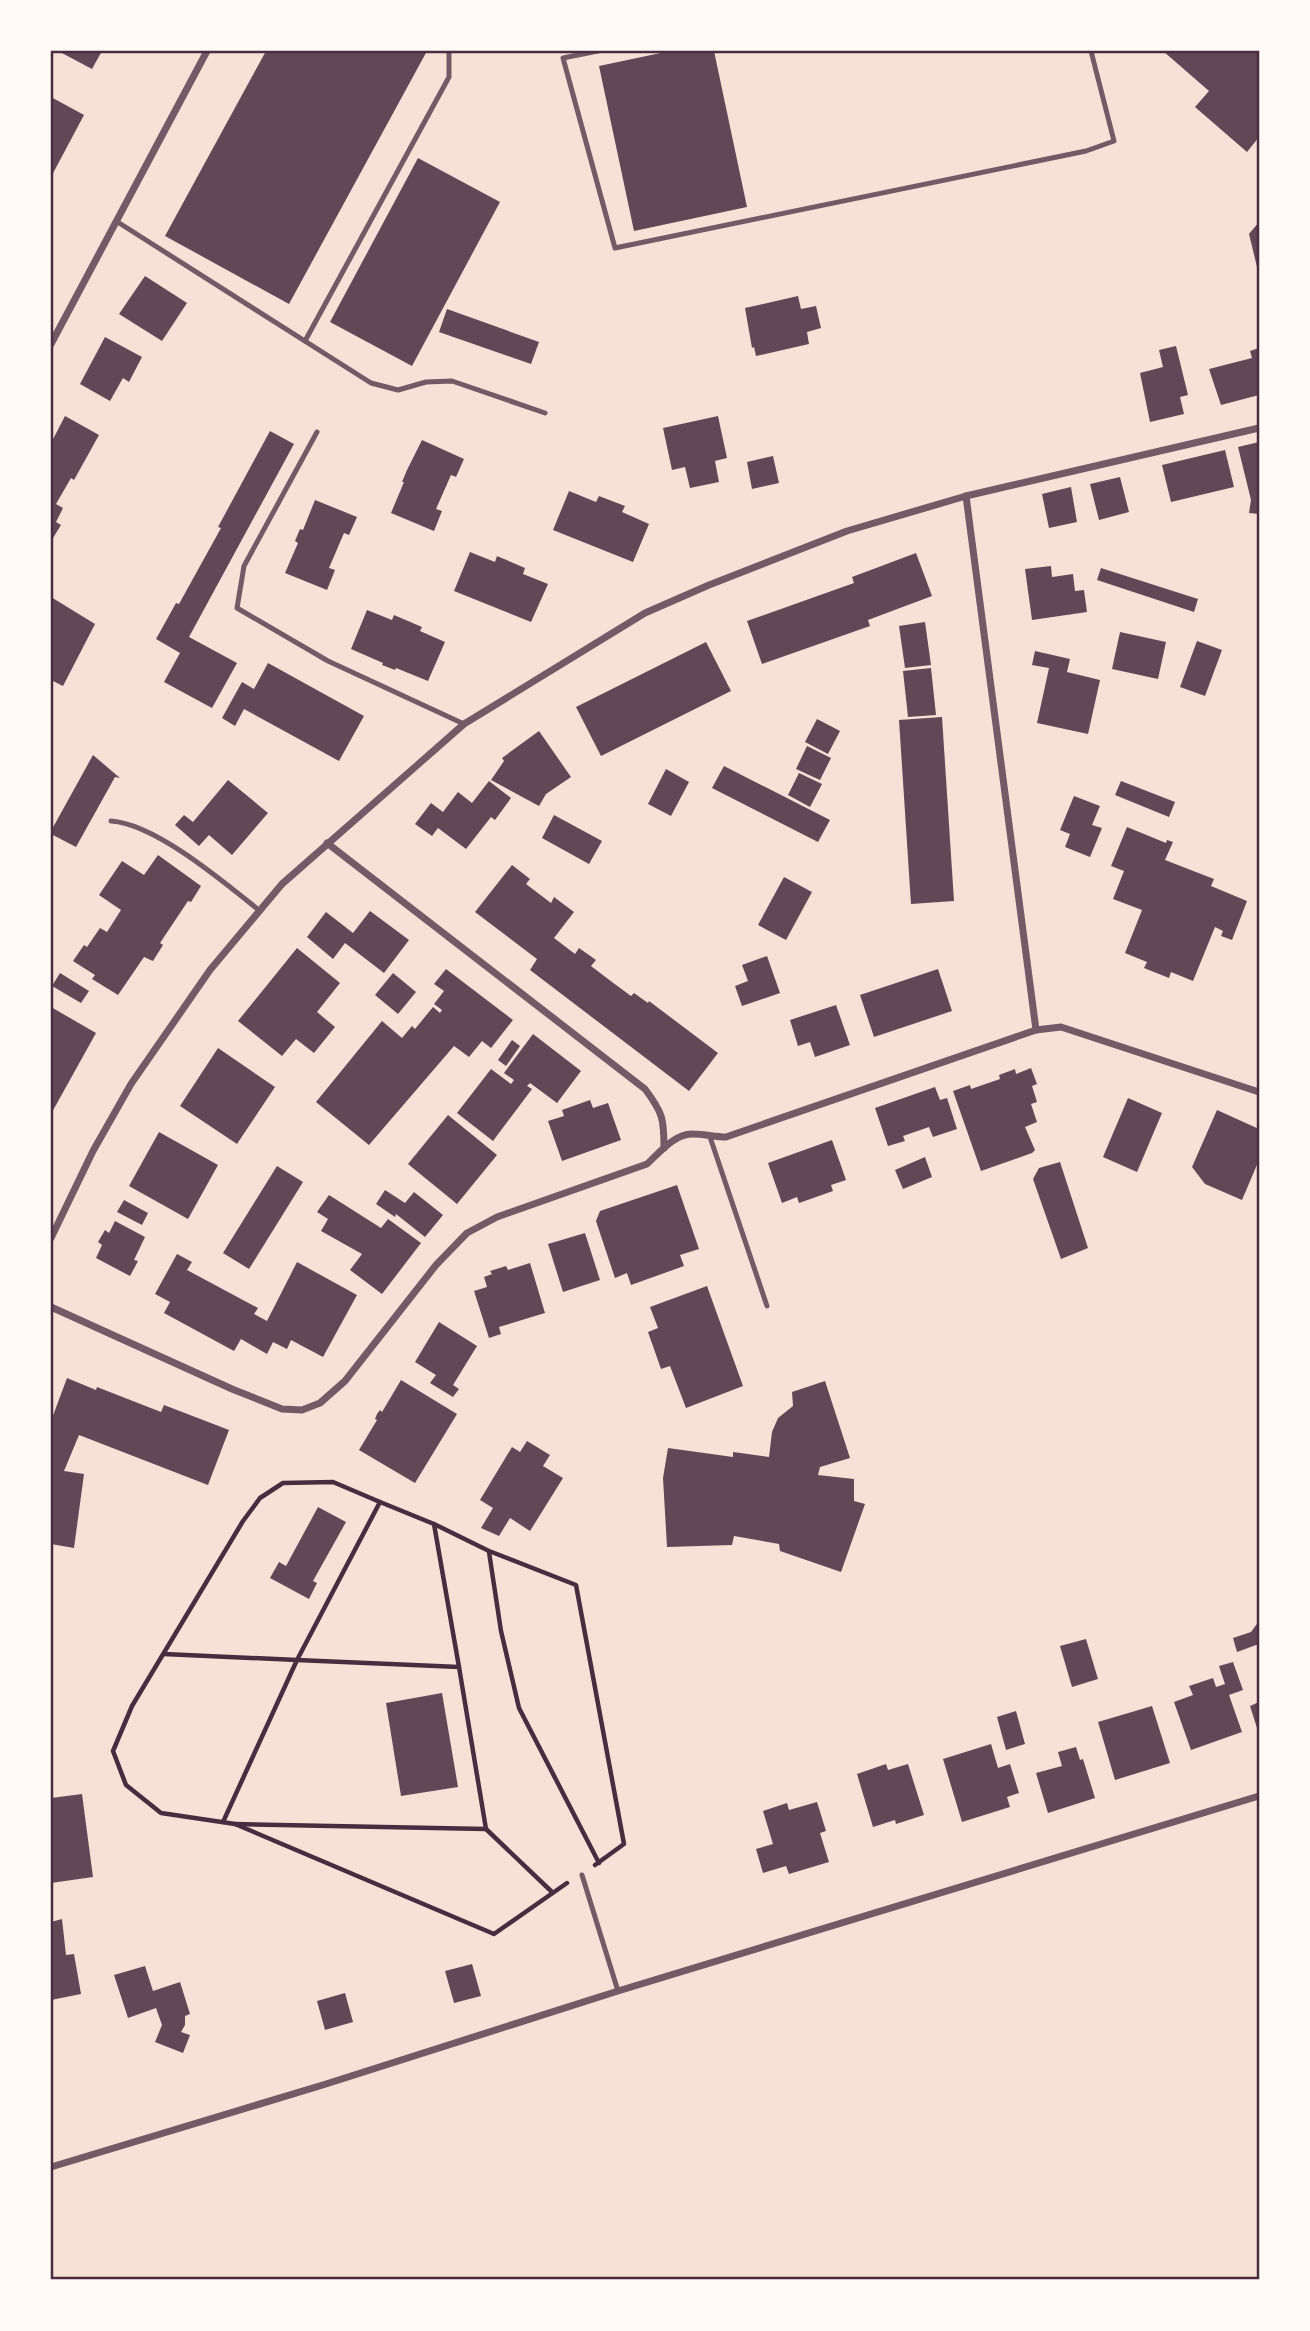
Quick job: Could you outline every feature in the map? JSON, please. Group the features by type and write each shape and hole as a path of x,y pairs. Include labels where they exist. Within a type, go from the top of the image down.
{"street":[{"path":"51,344 207,51"},
{"path":"51,1238 93,1151 131,1084 211,970 282,884 464,724 645,613 847,531 966,496 1259,428"},
{"path":"966,496 1036,1030"},
{"path":"327,844 645,1089 657,1104 664,1119 664,1148"},
{"path":"51,1307 282,1409 302,1410 320,1403 336,1392 436,1265 467,1233 497,1217 647,1164 678,1138 691,1133 726,1137 1036,1030 1060,1027 1259,1092"},
{"path":"51,2167 326,2084 618,1990 1259,1796"}],"lane":[{"path":"305,341 449,77 449,51"},
{"path":"598,51 564,58 615,248 1086,151 1114,141 1091,51"},
{"path":"116,221 370,383 398,390 426,382 452,382 545,413"},
{"path":"317,432 244,566 237,608 328,661 464,724"},
{"path":"111,821 154,836 216,876 260,911"},
{"path":"710,1137 767,1306"},
{"path":"582,1875 618,1990"}],"path":[{"path":"235,1824 494,1934 624,1844 576,1585 489,1551 434,1524 333,1482 283,1483 260,1498 243,1521 132,1706 113,1751 126,1785 161,1813 235,1824 486,1829"},
{"path":"223,1822 297,1660 380,1502"},
{"path":"434,1524 486,1829 552,1892"},
{"path":"489,1551 501,1631 520,1708 599,1863"},
{"path":"164,1654 459,1667"}],"building":[{"path":"58,51 102,51 92,69"},
{"path":"266,51 427,51 289,304 165,236"},
{"path":"670,51 714,51 747,207 634,231 599,66"},
{"path":"1163,51 1259,51 1259,137 1247,152 1195,107 1209,91"},
{"path":"51,97 84,115 51,177"},
{"path":"418,158 500,202 412,366 330,322"},
{"path":"1259,222 1259,271 1258,271 1249,234"},
{"path":"145,276 187,303 162,341 119,314"},
{"path":"798,296 801,309 816,306 821,328 807,332 809,344 756,356 754,347 752,348 745,308"},
{"path":"447,309 539,342 531,364 439,332"},
{"path":"105,337 142,357 129,382 123,378 110,401 80,384"},
{"path":"1176,346 1188,395 1180,397 1184,414 1150,422 1140,373 1163,367 1159,350"},
{"path":"1259,348 1259,395 1221,405 1209,369 1252,358 1250,351"},
{"path":"65,416 99,435 74,480 71,478 56,504 63,508 56,522 61,525 53,538 51,443"},
{"path":"718,416 727,458 715,461 719,482 690,488 685,467 672,470 663,428"},
{"path":"270,431 294,444 189,637 237,663 212,708 164,682 180,653 156,639 176,603 179,604 221,528 218,527"},
{"path":"422,440 464,459 456,477 451,475 436,509 442,511 434,531 391,513"},
{"path":"1259,442 1259,514 1249,513 1251,500 1238,447"},
{"path":"1225,450 1234,487 1171,502 1162,465"},
{"path":"773,456 779,483 752,489 747,462"},
{"path":"1120,477 1129,512 1099,520 1090,484"},
{"path":"1071,487 1077,522 1049,528 1042,494"},
{"path":"569,491 596,502 599,496 625,506 622,512 649,524 633,562 553,530"},
{"path":"315,500 357,517 349,535 344,533 329,568 335,570 327,590 285,573 298,543 295,541 300,529 303,530"},
{"path":"470,552 495,562 497,556 525,568 523,574 548,584 531,622 454,591"},
{"path":"916,553 932,596 868,620 870,626 762,664 747,621 854,583 852,577"},
{"path":"1051,566 1052,577 1073,574 1075,591 1084,590 1087,612 1032,620 1025,569"},
{"path":"1101,568 1198,599 1194,612 1097,580"},
{"path":"51,597 95,624 63,686 51,680"},
{"path":"367,610 392,620 394,615 422,627 420,631 445,642 428,681 382,665 383,663 351,649"},
{"path":"925,622 931,665 905,668 899,626"},
{"path":"1120,632 1166,642 1158,679 1112,669"},
{"path":"1197,641 1222,650 1205,696 1180,687"},
{"path":"706,642 731,691 601,756 576,707"},
{"path":"1035,651 1070,659 1067,672 1100,680 1088,734 1037,723 1049,668 1032,665"},
{"path":"268,663 364,716 339,761 244,709 235,726 222,718 242,682 254,689"},
{"path":"931,668 936,715 908,717 903,671"},
{"path":"942,717 954,901 911,904 899,720"},
{"path":"817,719 840,731 828,754 805,742"},
{"path":"539,731 571,777 546,794 539,806 491,780 504,761 502,758"},
{"path":"807,746 831,758 820,780 796,769"},
{"path":"93,755 120,778 115,777 76,847 51,834 51,831"},
{"path":"724,766 830,820 818,842 712,788"},
{"path":"666,769 689,782 671,816 648,804"},
{"path":"799,773 822,784 810,807 788,795"},
{"path":"228,780 268,813 232,855 209,835 199,846 175,825 184,815 193,822"},
{"path":"489,781 511,798 495,820 491,817 466,849 438,828 432,836 415,824 431,803 443,812 458,792 472,803"},
{"path":"1121,781 1175,802 1169,817 1115,795"},
{"path":"1074,796 1100,806 1092,825 1102,828 1090,857 1065,847 1070,834 1060,830"},
{"path":"554,815 602,841 589,864 542,838"},
{"path":"1127,827 1166,843 1167,840 1173,842 1165,860 1214,879 1211,886 1247,901 1232,940 1221,936 1223,931 1215,927 1193,981 1171,972 1169,978 1144,968 1147,962 1125,953 1142,910 1113,899 1124,871 1111,866"},
{"path":"158,855 201,886 160,943 163,945 153,961 144,957 118,995 92,979 95,975 73,961 100,928 107,932 121,910 99,895 122,861 144,875"},
{"path":"512,865 530,879 526,884 551,903 554,897 574,912 554,938 575,954 579,948 596,960 591,966 612,982 631,996 634,993 648,1003 649,1001 718,1053 689,1091 530,970 537,959 475,912"},
{"path":"784,877 812,892 786,940 758,925"},
{"path":"370,911 409,940 384,973 345,943 333,959 307,937 326,912 353,933"},
{"path":"297,948 340,983 317,1012 335,1027 314,1053 296,1039 282,1056 238,1021"},
{"path":"767,956 780,993 742,1006 735,986 748,981 742,965"},
{"path":"446,969 513,1020 491,1048 482,1041 469,1057 454,1046 369,1145 316,1102 382,1021 402,1038 412,1026 415,1029 433,1007 440,1013 442,1010 434,1004 444,991 434,984"},
{"path":"938,969 952,1011 874,1037 860,995"},
{"path":"60,973 89,991 81,1003 52,986"},
{"path":"393,973 416,992 398,1014 375,995"},
{"path":"836,1005 850,1045 815,1057 810,1042 798,1046 790,1020"},
{"path":"51,1007 96,1033 51,1114"},
{"path":"533,1034 581,1071 557,1103 530,1083 527,1086 532,1089 493,1141 457,1113 491,1069 511,1084 514,1080 504,1073"},
{"path":"512,1040 520,1046 506,1066 498,1060"},
{"path":"218,1048 275,1087 237,1144 180,1106"},
{"path":"1031,1068 1037,1084 1032,1086 1037,1102 1031,1104 1037,1122 1025,1127 1035,1150 981,1171 953,1091 970,1085 971,1089 1000,1079 999,1075 1015,1069 1016,1074"},
{"path":"935,1087 940,1100 947,1098 957,1129 933,1137 929,1127 903,1136 905,1141 888,1146 875,1108"},
{"path":"1128,1098 1162,1113 1137,1172 1103,1157"},
{"path":"590,1100 593,1108 608,1103 621,1140 562,1161 548,1121 564,1116 562,1110"},
{"path":"1217,1110 1259,1129 1259,1160 1242,1200 1205,1184 1192,1167"},
{"path":"448,1115 497,1155 457,1204 408,1164"},
{"path":"159,1132 218,1165 188,1219 129,1186"},
{"path":"832,1140 846,1180 831,1185 833,1191 799,1203 797,1197 782,1203 768,1163"},
{"path":"925,1157 932,1177 903,1189 895,1170"},
{"path":"1060,1162 1088,1248 1061,1259 1033,1179 1039,1168"},
{"path":"277,1166 303,1182 249,1269 223,1253"},
{"path":"677,1185 699,1249 680,1255 684,1266 631,1285 627,1273 615,1278 596,1221 600,1211"},
{"path":"385,1190 405,1203 414,1192 443,1215 425,1237 396,1214 395,1217 376,1204"},
{"path":"329,1195 381,1228 388,1219 421,1243 382,1294 350,1270 362,1254 321,1231 328,1219 317,1212"},
{"path":"124,1200 148,1213 142,1225 117,1212"},
{"path":"115,1221 145,1237 130,1276 96,1258 102,1245 98,1242 105,1230 109,1233"},
{"path":"585,1233 600,1280 563,1292 548,1244"},
{"path":"177,1254 192,1262 187,1270 258,1308 254,1314 267,1321 297,1262 357,1295 323,1357 291,1340 287,1349 273,1342 267,1354 241,1339 234,1351 164,1313 170,1302 155,1294"},
{"path":"530,1263 545,1313 499,1327 501,1334 489,1338 474,1291 487,1287 484,1277 492,1274 490,1271 506,1266 508,1270"},
{"path":"707,1286 743,1386 686,1408 670,1366 661,1369 648,1332 658,1328 650,1307"},
{"path":"439,1322 477,1346 453,1385 459,1389 453,1397 430,1383 436,1375 415,1362"},
{"path":"67,1378 161,1412 164,1405 229,1430 208,1485 79,1435 64,1471 84,1474 74,1548 51,1544 51,1421"},
{"path":"401,1380 457,1414 415,1483 359,1450 377,1420 377,1414 380,1410 382,1412"},
{"path":"825,1381 850,1458 820,1467 818,1475 854,1479 854,1501 865,1504 841,1572 780,1551 779,1544 734,1536 732,1545 667,1547 663,1478 668,1448 733,1457 733,1452 769,1457 772,1432 778,1418 793,1406 792,1392"},
{"path":"527,1441 550,1455 543,1466 563,1478 530,1531 510,1518 499,1536 481,1528 493,1508 480,1500 512,1447 520,1452"},
{"path":"318,1507 346,1522 313,1581 317,1583 309,1599 270,1578 279,1562 286,1566"},
{"path":"1259,1621 1259,1644 1237,1652 1233,1638 1251,1632"},
{"path":"1086,1639 1098,1679 1072,1687 1060,1646"},
{"path":"1233,1662 1243,1690 1229,1695 1242,1732 1191,1750 1174,1702 1193,1695 1189,1686 1213,1678 1216,1687 1225,1684 1219,1666"},
{"path":"442,1693 458,1787 401,1796 386,1703"},
{"path":"1259,1702 1259,1727 1257,1728 1250,1706"},
{"path":"1152,1706 1170,1763 1115,1780 1098,1722"},
{"path":"1016,1711 1025,1744 1006,1750 997,1717"},
{"path":"991,1744 998,1768 1010,1764 1019,1793 1007,1797 1010,1807 962,1822 943,1759"},
{"path":"1076,1747 1080,1760 1083,1759 1095,1798 1048,1813 1036,1773 1062,1766 1058,1752"},
{"path":"886,1764 888,1770 908,1764 924,1815 896,1824 895,1820 873,1827 857,1774"},
{"path":"82,1794 93,1877 51,1883 51,1798"},
{"path":"817,1802 826,1831 820,1833 829,1862 789,1874 786,1866 763,1873 756,1849 773,1844 763,1811 787,1803 789,1810"},
{"path":"62,1919 66,1955 74,1954 81,1994 51,2000 51,1922"},
{"path":"472,1964 481,1996 454,2003 445,1971"},
{"path":"145,1966 153,1991 180,1982 190,2014 185,2016 185,2025 181,2032 190,2035 183,2053 155,2042 162,2025 156,2008 128,2018 114,1975"},
{"path":"345,1993 353,2022 325,2030 317,2001"}]}
